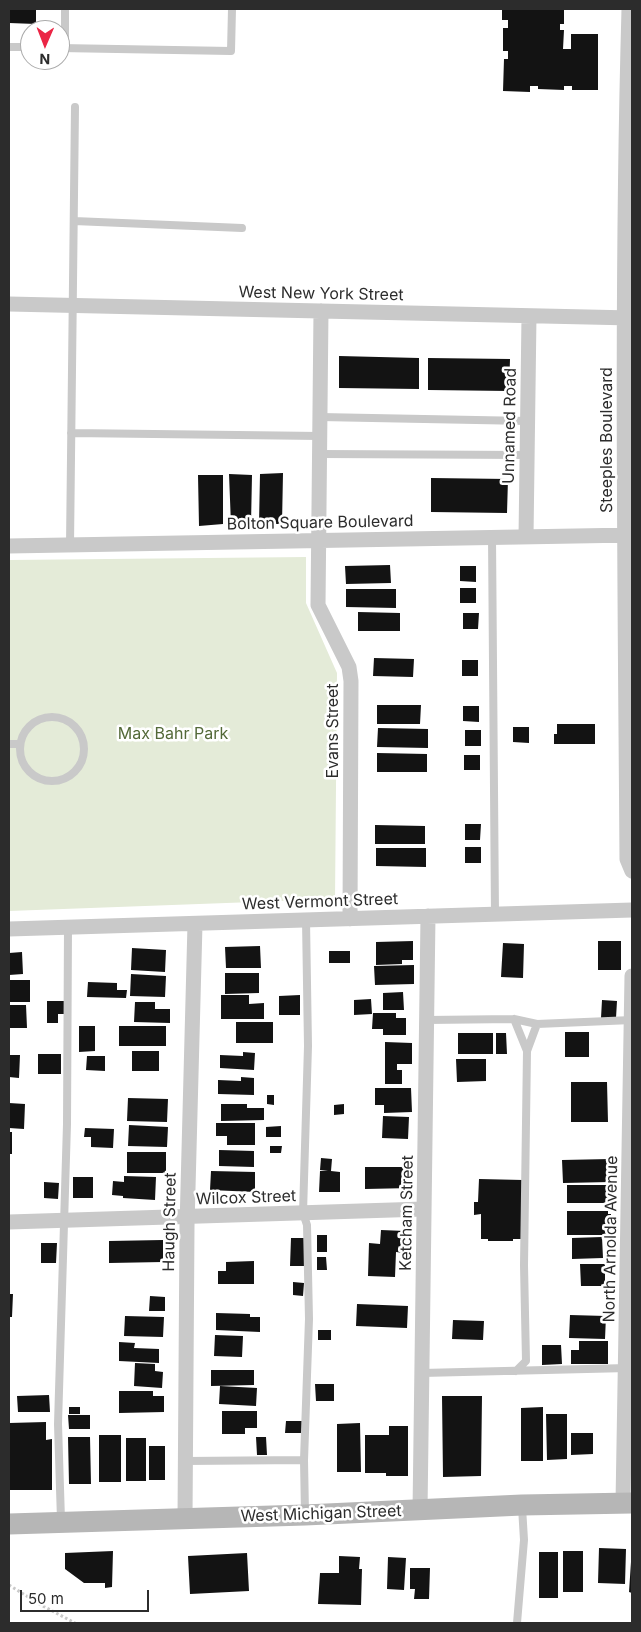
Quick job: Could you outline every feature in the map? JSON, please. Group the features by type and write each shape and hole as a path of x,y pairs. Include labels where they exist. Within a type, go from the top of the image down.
{"main road":[{"name":"West Michigan Street","path":"9,1524 628,1503"}],"street":[{"name":"Steeples Boulevard","path":"630,9 626,114 628,318 627,858 632,871"},
{"name":"West New York Street","path":"9,304 628,318"},
{"name":"Evans Street","path":"321,311 318,605 349,667 351,681 350,919"},
{"name":"Unnamed Road","path":"526,537 529,316"},
{"name":"Bolton Square Boulevard","path":"9,546 628,535"},
{"name":"West Vermont Street","path":"9,929 632,910"},
{"name":"Ketcham Street","path":"420,1511 428,916"},
{"name":"Haugh Street","path":"185,1519 187,1217 195,924"},
{"name":"North Arnolda Avenue","path":"628,1503 632,976"},
{"name":"Wilcox Street","path":"9,1222 424,1209"}],"lane":[{"path":"70,48 231,51 232,9"},
{"path":"70,545 76,107"},
{"path":"74,221 242,228"},
{"path":"320,417 528,421"},
{"path":"71,433 320,436"},
{"path":"320,454 527,454"},
{"path":"492,537 495,915"},
{"path":"56,717 66,720 75,727 80,733 84,744 79,766 72,774 62,779 49,781 39,778 29,771 20,755 20,744 32,723 42,718 56,717"},
{"path":"9,744 20,744"},
{"path":"305,1515 304,1460 309,1319 307,1226 303,1213 308,1046 306,920"},
{"path":"61,1523 58,1424 67,1124 68,928"},
{"path":"514,1019 527,1051"},
{"path":"426,1020 514,1019 537,1024 632,1020"},
{"path":"516,1371 526,1361 524,1265 527,1051 537,1024"},
{"path":"422,1374 629,1368"},
{"path":"185,1461 304,1460"},
{"path":"516,1623 524,1540 522,1506"}],"path":[{"path":"9,1585 75,1623"}],"green space":[{"name":"Max Bahr Park","path":"306,557 306,603 337,673 335,899 9,911 9,560"}],"building":[{"path":"9,9 36,9 36,20 20,20 20,23 9,23"},
{"path":"502,9 564,9 564,24 560,24 560,30 564,30 563,49 571,49 571,34 598,34 598,90 572,90 572,86 564,86 564,90 538,89 538,86 530,86 530,92 503,91 504,59 508,59 508,51 503,51 503,28 508,28 508,20 502,20"},
{"path":"339,356 419,358 419,389 339,388"},
{"path":"428,358 510,359 509,391 428,390"},
{"path":"283,473 282,524 259,524 260,474"},
{"path":"229,474 252,475 251,524 231,525"},
{"path":"198,475 223,475 223,524 199,526"},
{"path":"431,478 508,479 507,513 431,512"},
{"path":"390,565 391,583 346,584 345,566"},
{"path":"460,566 476,566 476,582 460,581"},
{"path":"460,588 476,588 476,603 460,603"},
{"path":"346,589 396,589 396,608 346,607"},
{"path":"358,612 400,613 400,631 358,631"},
{"path":"463,613 479,613 478,629 463,629"},
{"path":"374,658 414,659 413,677 373,676"},
{"path":"462,660 478,660 478,676 462,676"},
{"path":"377,705 421,705 420,724 377,724"},
{"path":"463,706 479,706 479,722 463,721"},
{"path":"557,724 595,724 595,744 554,744"},
{"path":"513,727 529,727 529,743 513,742"},
{"path":"378,728 428,729 428,748 377,747"},
{"path":"465,730 481,730 481,746 465,746"},
{"path":"377,753 427,754 427,772 377,772"},
{"path":"464,755 480,755 480,770 464,770"},
{"path":"465,824 481,824 480,840 465,840"},
{"path":"375,825 425,826 425,844 375,844"},
{"path":"465,847 481,847 481,863 465,863"},
{"path":"376,848 426,848 426,867 376,866"},
{"path":"413,941 413,960 402,960 402,964 376,965 376,942"},
{"path":"598,941 621,941 621,970 598,970"},
{"path":"503,943 524,944 523,978 501,977"},
{"path":"260,946 261,968 226,968 225,947"},
{"path":"132,948 166,950 165,972 131,970"},
{"path":"329,951 350,951 350,963 329,963"},
{"path":"22,952 23,974 9,975 9,953"},
{"path":"414,965 414,984 375,985 374,966"},
{"path":"225,973 259,973 259,993 225,994"},
{"path":"131,974 166,976 165,997 130,996"},
{"path":"9,980 30,980 30,1002 9,1002"},
{"path":"88,982 117,983 117,990 127,990 126,998 87,997"},
{"path":"403,992 404,1010 383,1010 383,993"},
{"path":"221,995 249,995 249,1004 264,1003 264,1019 221,1019"},
{"path":"300,995 300,1015 279,1015 279,996"},
{"path":"371,999 372,1014 354,1015 354,1000"},
{"path":"602,1000 617,1001 616,1018 601,1018"},
{"path":"47,1001 65,1001 65,1014 58,1014 58,1023 47,1023"},
{"path":"135,1002 155,1002 155,1009 170,1009 170,1023 134,1022"},
{"path":"9,1005 26,1005 27,1028 9,1028"},
{"path":"373,1013 396,1013 396,1018 406,1018 406,1035 383,1035 383,1029 372,1029"},
{"path":"236,1022 273,1022 273,1043 236,1043"},
{"path":"79,1026 95,1026 95,1051 79,1052"},
{"path":"119,1026 166,1026 166,1046 119,1046"},
{"path":"565,1032 589,1032 589,1057 565,1057"},
{"path":"458,1033 493,1033 493,1054 458,1054"},
{"path":"496,1033 506,1033 507,1054 496,1054"},
{"path":"385,1042 412,1043 412,1064 397,1064 397,1070 402,1070 402,1084 385,1084"},
{"path":"132,1051 159,1051 159,1071 132,1071"},
{"path":"243,1052 255,1053 254,1070 220,1068 220,1055 243,1056"},
{"path":"38,1054 61,1054 61,1074 38,1074"},
{"path":"9,1055 20,1055 19,1078 9,1077"},
{"path":"87,1056 105,1056 105,1071 86,1070"},
{"path":"456,1059 486,1059 486,1081 457,1082"},
{"path":"241,1077 254,1078 254,1095 218,1094 218,1080 241,1081"},
{"path":"571,1082 607,1082 608,1122 571,1122"},
{"path":"375,1088 411,1088 412,1112 384,1113 384,1105 375,1105"},
{"path":"267,1095 274,1095 274,1105 267,1104"},
{"path":"128,1098 168,1099 167,1122 127,1121"},
{"path":"9,1103 25,1104 24,1129 9,1128"},
{"path":"221,1104 247,1104 247,1108 264,1108 264,1120 221,1121"},
{"path":"344,1104 344,1114 334,1115 334,1105"},
{"path":"383,1116 409,1117 408,1139 382,1138"},
{"path":"216,1123 255,1123 255,1145 227,1145 227,1136 216,1136"},
{"path":"129,1125 168,1127 167,1147 128,1146"},
{"path":"281,1126 281,1137 266,1137 266,1127"},
{"path":"85,1128 114,1129 113,1148 91,1147 91,1137 84,1137"},
{"path":"9,1132 12,1132 12,1154 9,1154"},
{"path":"270,1146 282,1146 281,1153 270,1153"},
{"path":"219,1150 254,1151 254,1167 219,1166"},
{"path":"127,1152 166,1152 166,1173 127,1173"},
{"path":"321,1158 332,1159 331,1171 340,1172 340,1192 319,1192 320,1171 328,1171 320,1170"},
{"path":"610,1159 610,1182 563,1183 562,1160"},
{"path":"365,1167 411,1167 412,1188 365,1189"},
{"path":"211,1171 255,1172 255,1192 210,1190"},
{"path":"124,1176 156,1177 155,1200 123,1198 123,1196 112,1195 113,1181 124,1182"},
{"path":"73,1177 93,1177 93,1198 73,1198"},
{"path":"479,1179 523,1180 522,1239 488,1241 488,1239 481,1239 481,1214 474,1215 474,1202 478,1202"},
{"path":"44,1182 59,1183 58,1199 44,1198"},
{"path":"567,1185 610,1185 610,1203 567,1203"},
{"path":"567,1211 608,1211 608,1214 611,1214 611,1232 607,1232 607,1235 567,1235"},
{"path":"381,1230 405,1231 404,1253 396,1252 395,1277 368,1276 369,1243 380,1244"},
{"path":"317,1235 327,1235 327,1252 317,1252"},
{"path":"602,1237 603,1258 572,1259 572,1238"},
{"path":"291,1238 307,1238 306,1266 290,1266"},
{"path":"163,1240 163,1262 109,1263 109,1241"},
{"path":"41,1243 57,1243 56,1263 41,1263"},
{"path":"317,1257 326,1257 327,1270 317,1270"},
{"path":"254,1261 254,1284 218,1284 218,1271 226,1271 226,1262"},
{"path":"580,1264 605,1264 605,1286 581,1286"},
{"path":"293,1282 304,1283 303,1296 293,1295"},
{"path":"9,1294 13,1294 12,1317 9,1317"},
{"path":"150,1296 165,1297 165,1311 149,1311"},
{"path":"357,1304 408,1306 407,1328 356,1326"},
{"path":"216,1313 250,1314 250,1317 260,1317 260,1332 216,1330"},
{"path":"570,1315 606,1316 605,1339 569,1338"},
{"path":"125,1316 164,1317 163,1337 124,1336"},
{"path":"453,1320 484,1321 483,1340 452,1339"},
{"path":"318,1330 331,1330 331,1340 318,1340"},
{"path":"215,1335 243,1336 242,1357 214,1356"},
{"path":"579,1341 608,1341 608,1364 571,1364 571,1350 579,1350"},
{"path":"119,1342 135,1343 134,1348 159,1349 159,1363 119,1361"},
{"path":"542,1345 561,1345 562,1364 542,1365"},
{"path":"135,1363 155,1364 155,1371 163,1372 162,1388 134,1386"},
{"path":"211,1370 254,1370 254,1385 211,1386"},
{"path":"315,1384 334,1384 334,1401 316,1401"},
{"path":"220,1386 257,1388 256,1406 219,1404"},
{"path":"119,1391 153,1391 153,1396 164,1396 164,1412 119,1413"},
{"path":"49,1395 50,1412 18,1412 17,1396"},
{"path":"442,1396 482,1396 481,1476 443,1477"},
{"path":"69,1407 80,1407 80,1414 69,1414"},
{"path":"543,1407 543,1461 521,1461 521,1408"},
{"path":"222,1411 257,1411 257,1428 245,1428 245,1434 222,1434"},
{"path":"546,1414 567,1414 567,1459 547,1460"},
{"path":"68,1415 90,1415 90,1429 69,1429"},
{"path":"286,1421 302,1421 302,1433 285,1433"},
{"path":"46,1422 46,1440 52,1439 52,1490 9,1490 9,1423"},
{"path":"360,1423 361,1472 337,1472 337,1424"},
{"path":"389,1426 408,1426 408,1476 386,1476 386,1473 365,1473 365,1435 389,1435"},
{"path":"571,1433 593,1433 593,1454 571,1455"},
{"path":"99,1435 121,1435 121,1482 99,1482"},
{"path":"68,1437 90,1437 91,1484 69,1484"},
{"path":"256,1437 266,1437 267,1455 257,1455"},
{"path":"126,1438 146,1438 146,1481 126,1481"},
{"path":"149,1446 165,1446 165,1480 149,1480"},
{"path":"599,1548 626,1549 625,1584 598,1583"},
{"path":"113,1551 112,1587 105,1588 105,1583 84,1583 65,1569 65,1553"},
{"path":"563,1551 583,1551 583,1592 563,1592"},
{"path":"539,1552 558,1552 558,1598 539,1598"},
{"path":"247,1553 249,1591 190,1594 188,1556"},
{"path":"339,1556 360,1557 359,1569 362,1569 361,1605 318,1604 320,1573 339,1573"},
{"path":"388,1557 406,1558 404,1590 387,1589"},
{"path":"632,1562 632,1593 629,1592"},
{"path":"410,1568 430,1568 429,1599 414,1599 415,1589 410,1589"}]}
